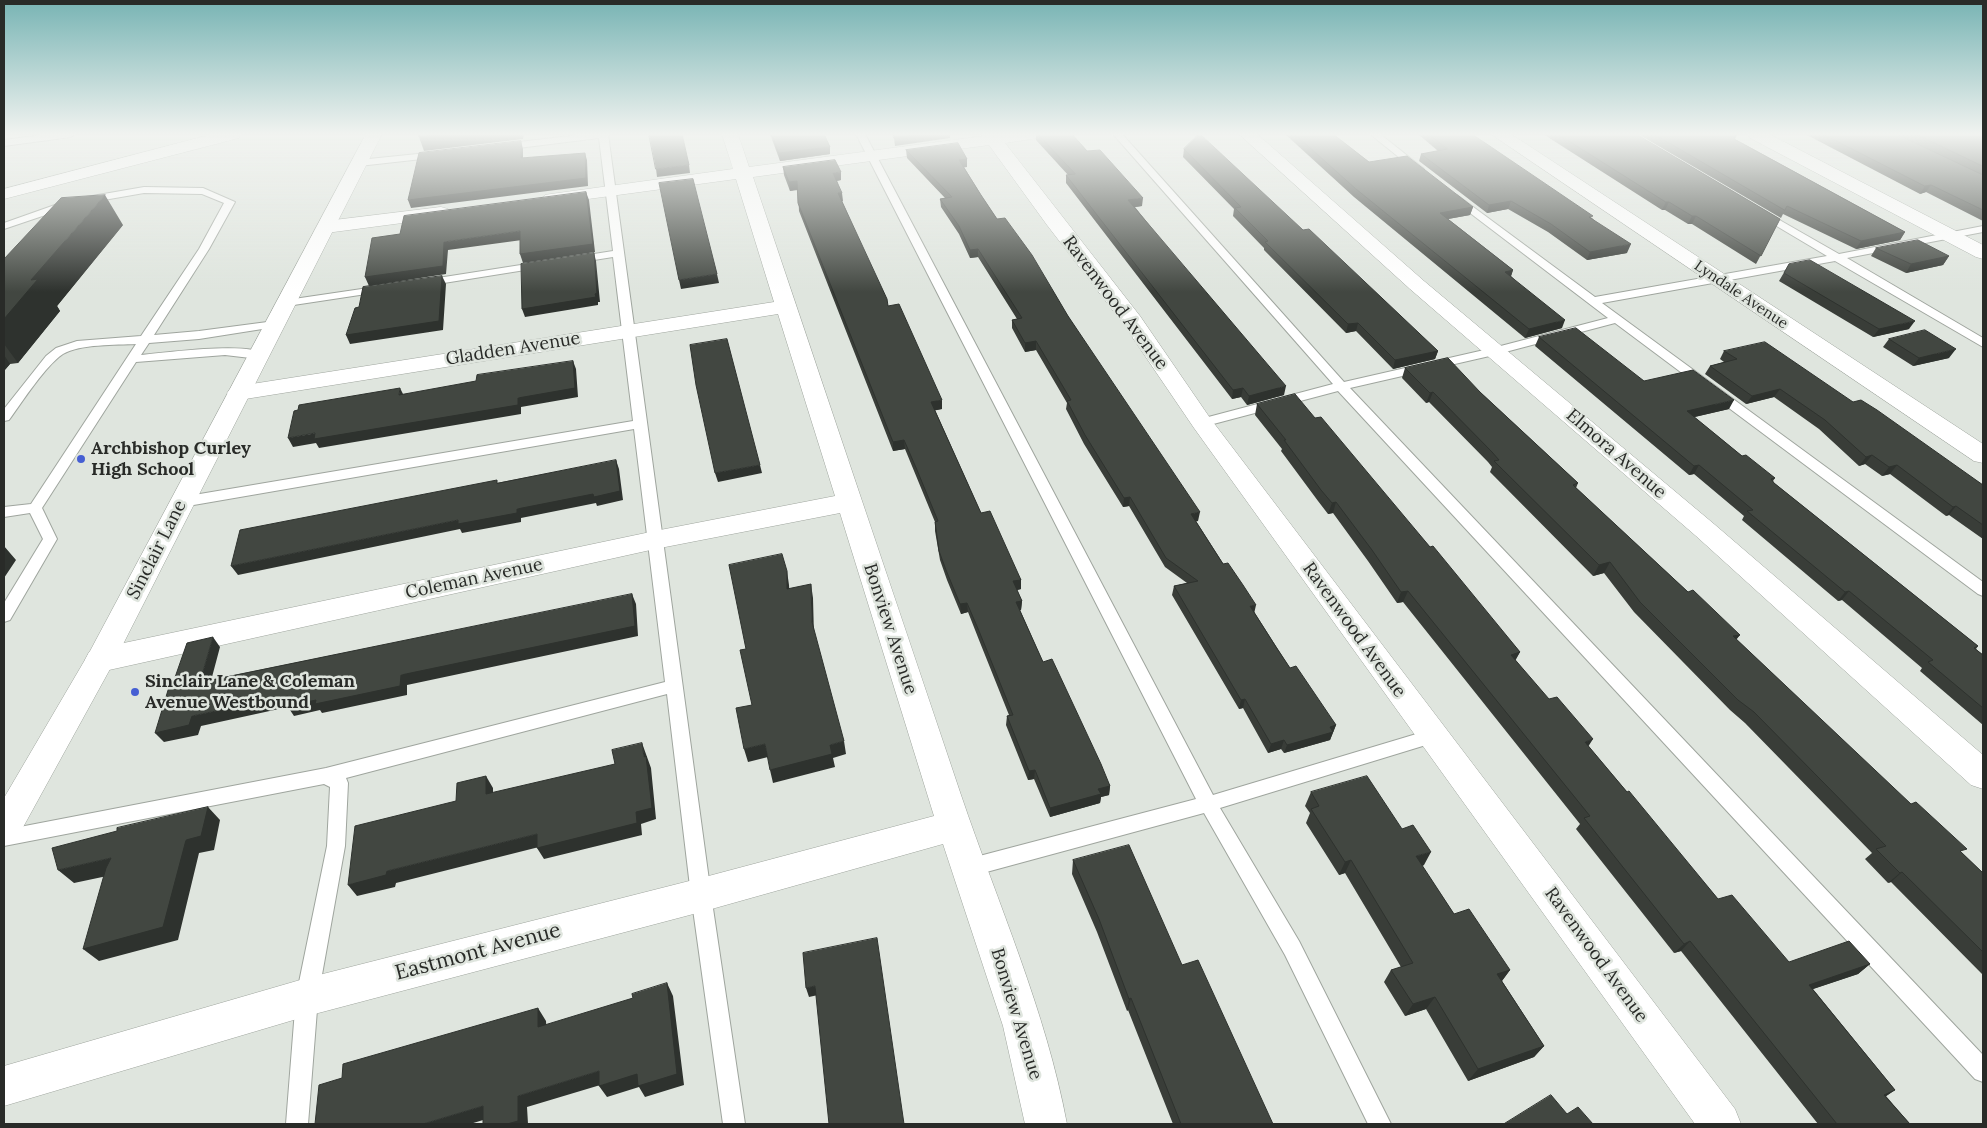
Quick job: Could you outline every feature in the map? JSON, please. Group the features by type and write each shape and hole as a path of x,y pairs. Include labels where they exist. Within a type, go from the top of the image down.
{"street":[{"path":"4,194 32,187"},
{"name":"Sinclair Lane","path":"4,829 100,660 347,187"},
{"path":"535,201 641,187"},
{"name":"Bonview Avenue","path":"748,187 954,826 998,954 1035,1071 1046,1124"},
{"name":"Ravenwood Avenue","path":"1029,187 1132,321 1202,423 1720,1124"},
{"name":"Elmora Avenue","path":"1307,187 1494,351 1705,530 1983,775"},
{"name":"Lyndale Avenue","path":"1578,187 1983,455"},
{"path":"1857,187 1983,253"},
{"path":"326,227 458,211"},
{"name":"Gladden Avenue","path":"239,393 786,306"},
{"name":"Coleman Avenue","path":"100,660 656,540 849,502"},
{"name":"Eastmont Avenue","path":"4,1086 307,997 701,895 954,826"}],"lane":[{"path":"609,187 701,895 734,1124"},
{"path":"887,187 1208,804 1292,948 1380,1124"},
{"path":"1164,187 1341,386 1983,1071"},
{"path":"4,226 73,202 144,190 203,191 230,202 204,248 35,508 4,512"},
{"path":"1449,192 1617,319 1858,494 1983,590"},
{"path":"1753,208 1983,343"},
{"path":"1592,300 1838,257 1983,228"},
{"path":"414,284 618,253"},
{"path":"287,303 394,287"},
{"path":"1202,423 1341,386 1494,351 1617,319"},
{"path":"4,416 50,359 60,351 77,345 199,335 275,324"},
{"path":"132,359 225,351 259,355"},
{"path":"182,502 641,424"},
{"path":"4,616 50,539 35,508"},
{"path":"4,838 326,776 674,686"},
{"path":"968,868 1208,804 1433,736"},
{"path":"297,1124 307,997 336,846 339,783 326,776"}],"building":[{"path":"411,187 516,187 408,200"},
{"path":"660,187 695,187 717,274 679,280"},
{"path":"797,187 839,187 842,193 838,193 887,299 888,306 899,304 942,400 931,402 981,513 990,511 1021,580 1013,581 1022,601 1016,602 1043,662 1052,659 1101,764 1110,786 1098,789 1101,794 1050,808 1035,770 1029,771 1007,716 1013,715 979,631 967,603 960,604 939,551 935,522 938,521 904,440 893,442 798,203"},
{"path":"942,187 976,187 997,219 1005,218 1032,255 1068,316 1200,512 1191,514 1223,564 1228,563 1256,605 1250,606 1276,647 1290,668 1296,666 1336,725 1330,727 1333,732 1287,745 1284,740 1271,744 1245,699 1241,700 1174,586 1198,581 1166,558 1130,497 1124,498 1085,435 1067,401 1071,400 1036,341 1025,343 1012,320 1022,318 978,249 970,250 959,226 940,199 952,197"},
{"path":"1075,187 1133,187 1143,198 1128,200 1286,386 1249,396 1243,388 1233,390"},
{"path":"1221,187 1256,187 1303,230 1309,229 1438,351 1395,360 1358,323 1348,324 1265,242 1268,241 1235,208 1241,207"},
{"path":"1353,187 1447,187 1473,207 1440,213 1513,270 1505,272 1565,320 1529,329"},
{"path":"1465,187 1550,187 1593,216 1589,217 1631,244 1590,252 1551,224 1511,201 1489,205"},
{"path":"1642,187 1725,187 1780,219 1761,256 1696,216 1692,216"},
{"path":"1745,187 1822,187 1905,232 1861,241 1787,206 1785,210"},
{"path":"1934,187 1983,187 1983,210"},
{"path":"586,192 593,244 520,254 520,231 444,242 443,266 365,277 372,238 400,234 404,216"},
{"path":"105,195 31,280 38,279 4,319 4,259 61,198"},
{"path":"1918,240 1949,256 1911,264 1876,248"},
{"path":"594,253 596,297 522,309 521,264"},
{"path":"1810,260 1915,321 1879,329 1784,273 1789,264"},
{"path":"442,276 439,321 346,335 355,308 359,307 363,287"},
{"path":"1576,328 1644,381 1693,370 1734,400 1687,411 1742,456 1746,455 1775,478 1771,479 1774,483 1978,646 1974,648 1983,655 1983,708 1928,662 1933,660 1849,591 1845,592 1747,511 1753,510 1699,465 1694,466 1539,337"},
{"path":"1925,330 1956,349 1919,358 1889,339"},
{"path":"727,339 760,465 715,473 696,385 690,345"},
{"path":"1765,342 1853,402 1861,400 1877,410 1983,485 1983,525 1956,506 1953,507 1897,465 1889,467 1872,455 1866,457 1825,420 1780,389 1752,396 1710,366 1737,359 1724,351"},
{"path":"1448,358 1480,392 1578,483 1573,485 1688,592 1693,590 1740,635 1733,636 1911,804 1916,802 1967,849 1960,851 1983,873 1983,952 1876,849 1886,846 1754,712 1738,700 1640,602 1610,562 1599,565 1494,461 1499,460 1433,392 1430,393 1405,368"},
{"path":"573,361 575,388 518,398 518,405 314,439 315,433 288,438 294,411 298,410 299,405 400,388 399,395 476,381 477,375"},
{"path":"1295,394 1315,418 1321,417 1430,547 1433,546 1520,652 1511,655 1549,699 1557,697 1593,739 1585,742 1627,792 1629,791 1718,899 1732,895 1789,962 1849,941 1870,964 1809,985 1895,1090 1884,1095 1910,1124 1837,1124 1690,941 1684,944 1584,818 1590,816 1408,591 1401,592 1336,502 1332,503 1321,490 1284,440 1286,440 1257,404"},
{"path":"616,460 620,491 594,497 593,494 517,509 517,513 458,524 458,520 231,566 240,530 497,480 497,483"},
{"path":"782,554 787,571 787,589 811,584 812,622 844,741 830,745 832,754 770,770 765,744 744,749 736,708 752,705 740,650 746,649 729,565"},
{"path":"632,594 635,626 401,675 400,686 315,704 316,700 287,706 288,696 192,716 189,725 155,733 169,687 172,686 187,643 213,637 200,682"},
{"path":"642,743 644,757 646,756 652,808 636,812 637,823 537,848 537,834 387,871 386,875 348,885 355,826 456,801 457,783 486,776 486,794 615,764 612,750"},
{"path":"1367,776 1402,829 1413,825 1431,852 1416,856 1454,914 1469,909 1510,970 1497,974 1544,1046 1478,1069 1435,997 1413,1004 1391,970 1413,963 1351,860 1345,862 1311,809 1319,806 1311,792"},
{"path":"208,807 201,836 186,840 163,927 83,949 106,868 111,858 58,870 52,848 117,831 117,828"},
{"path":"1129,845 1182,965 1198,960 1273,1124 1181,1124 1131,998 1129,999 1099,919 1073,860"},
{"path":"877,938 904,1124 829,1124 815,986 806,988 803,953"},
{"path":"667,983 677,1074 638,1086 637,1074 599,1086 599,1071 518,1096 518,1121 507,1124 483,1124 483,1106 423,1124 315,1124 319,1085 342,1078 343,1064 538,1008 538,1027 633,998 632,994"},
{"path":"1551,1095 1567,1114 1578,1107 1593,1124 1504,1124"}],"place":[{"name":"Archbishop Curley High School","path":"81,459"},
{"name":"Sinclair Lane & Coleman Avenue Westbound","path":"135,692"}]}
